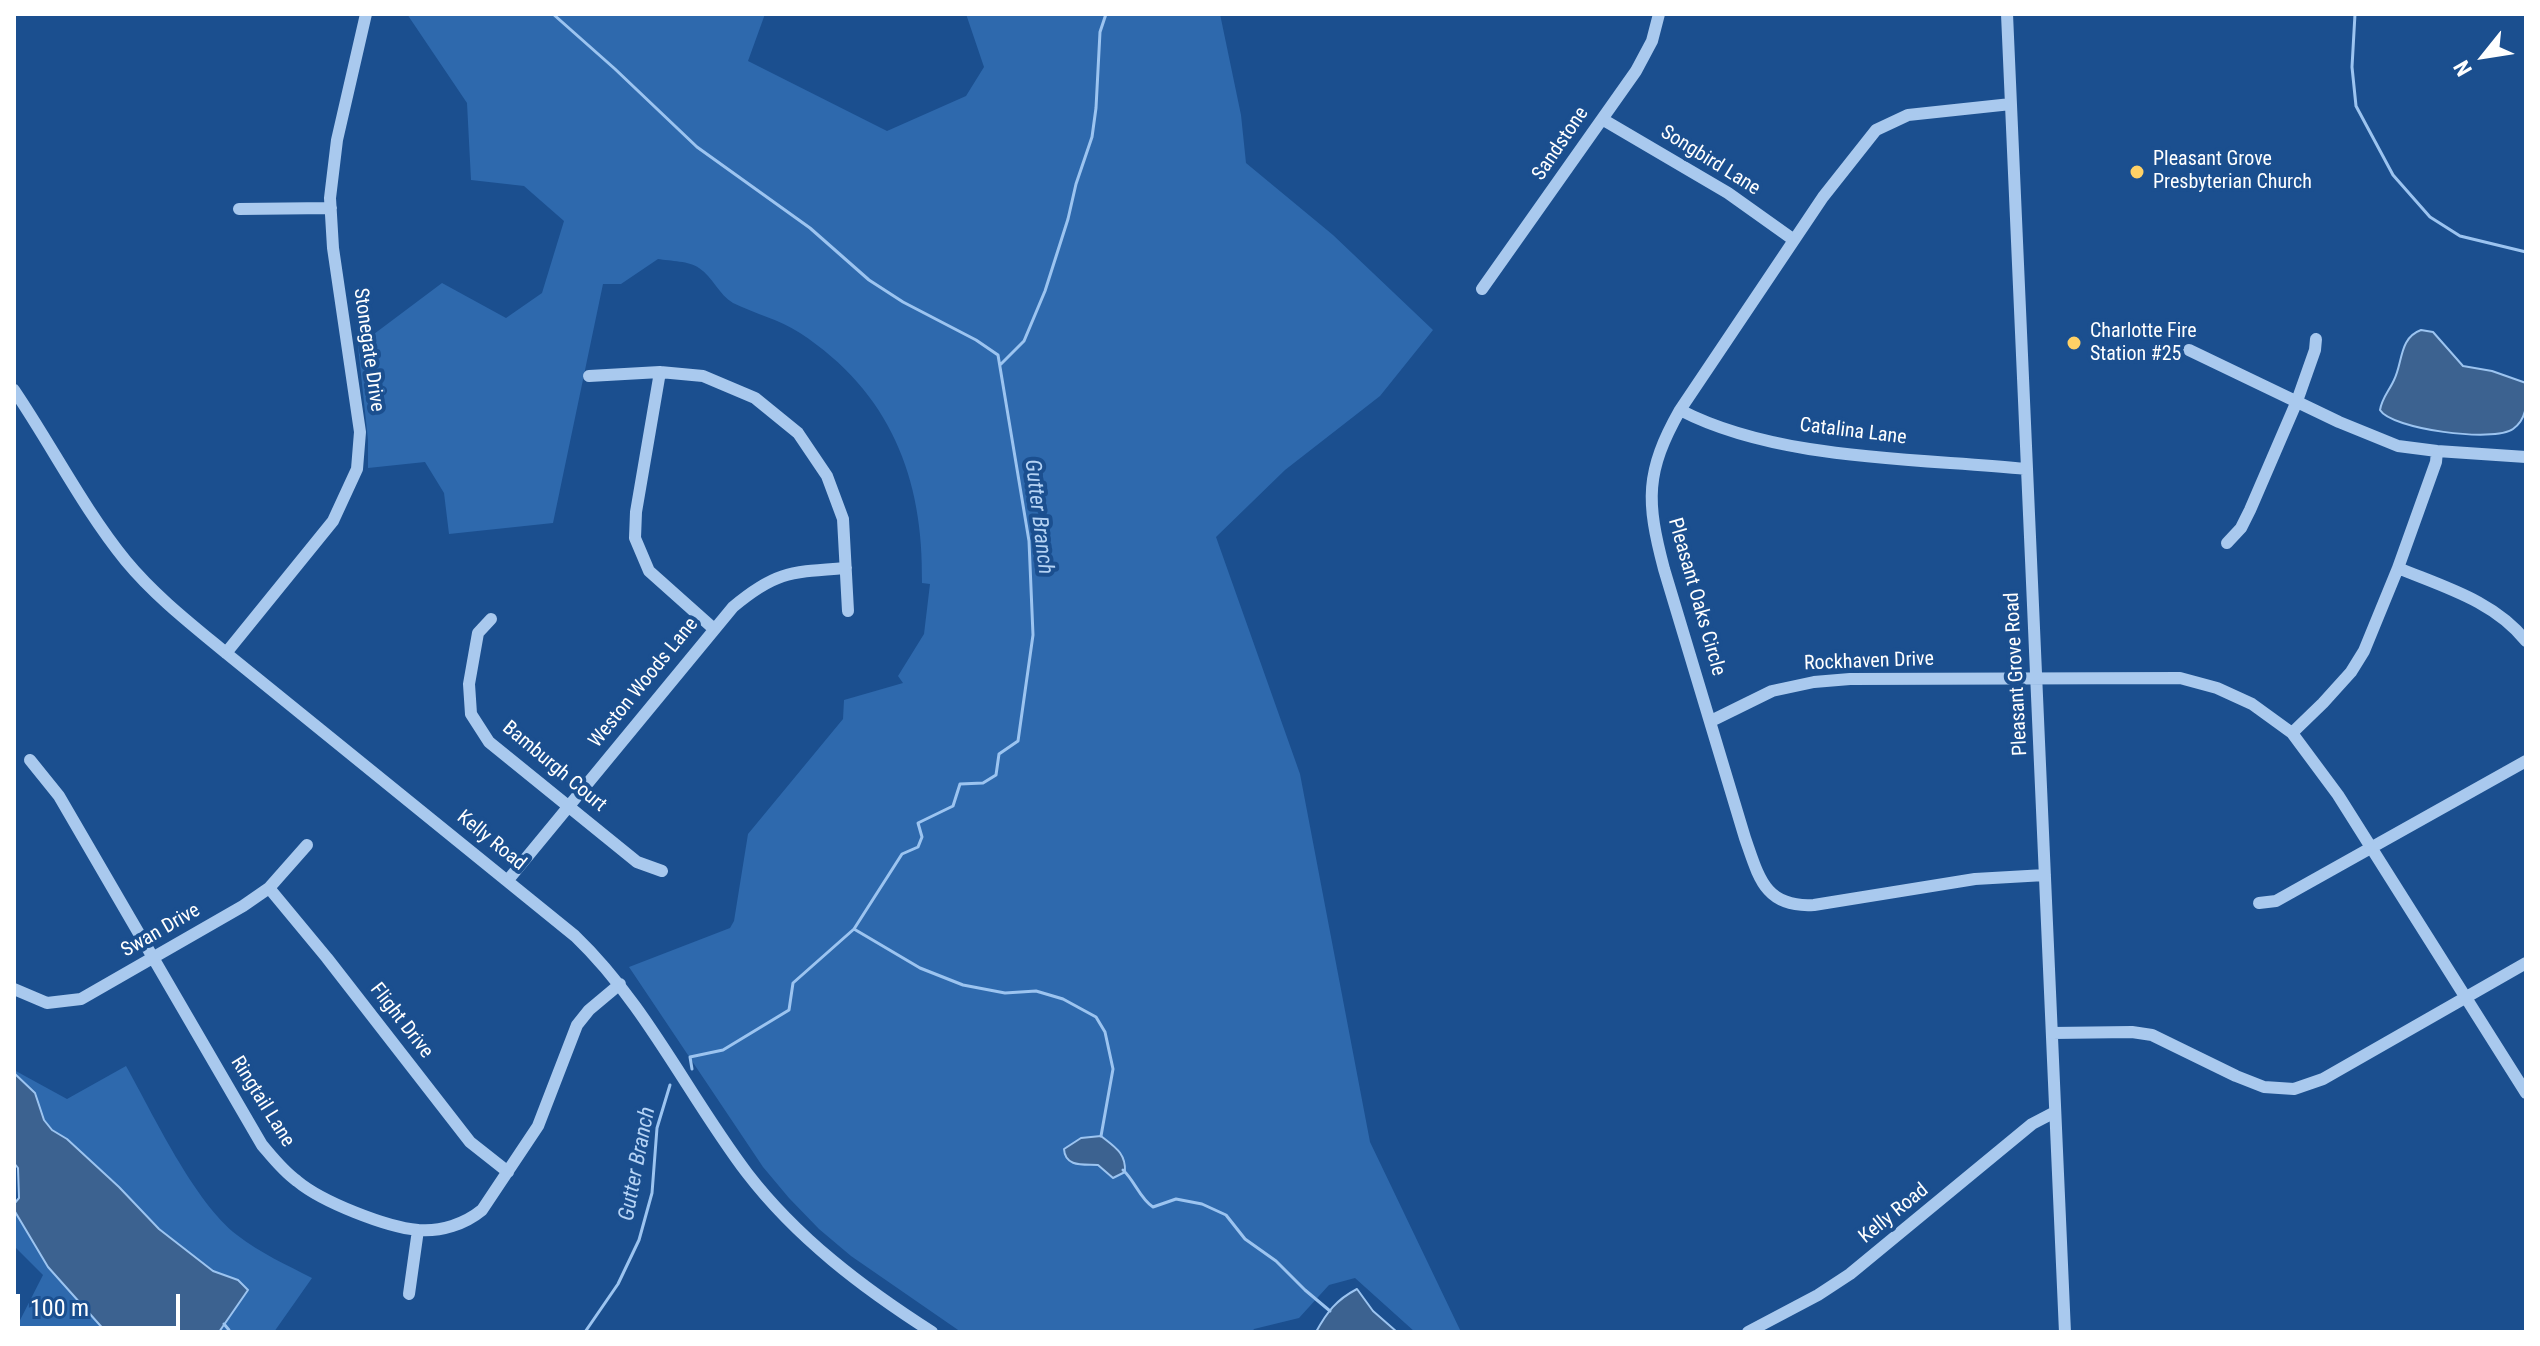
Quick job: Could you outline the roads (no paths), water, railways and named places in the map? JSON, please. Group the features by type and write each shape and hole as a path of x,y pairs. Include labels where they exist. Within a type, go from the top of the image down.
{"street":[{"name":"Stonegate Drive","path":"226,653 333,521 357,469 360,432 337,276 331,176 366,14"},
{"name":"Sandstone","path":"1482,289 1636,71 1652,41 1659,14"},
{"name":"Pleasant Grove Road","path":"2007,14 2065,1332"},
{"name":"Pleasant Oaks Circle","path":"2011,104 1929,111 1888,122 1860,147 1680,410 1656,459 1652,479 1652,514 1664,569 1758,874 1769,892 1781,901 1796,906 1814,905 1975,879 2045,875"},
{"name":"Songbird Lane","path":"1602,119 1728,193 1794,240"},
{"path":"239,209 331,208"},
{"path":"2227,543 2241,528 2297,401 2316,339"},
{"path":"2189,350 2398,446 2526,457"},
{"path":"660,372 636,512 635,538 649,571 714,629"},
{"path":"589,376 660,372 703,376 755,398 798,433 827,476 843,519 848,611"},
{"name":"Kelly Road","path":"14,390 127,562 173,609 575,936 620,984 642,1013 719,1134 776,1208 827,1256 932,1332"},
{"name":"Catalina Lane","path":"1680,410 1728,429 1786,444 1882,457 2026,469"},
{"path":"2292,733 2323,703 2358,661 2398,568 2436,462 2437,451"},
{"name":"Weston Woods Lane","path":"508,880 733,607 760,584 799,571 846,568"},
{"path":"2398,568 2478,601 2499,614 2526,641"},
{"name":"Bamburgh Court","path":"491,619 478,633 469,684 471,714 489,742 637,862 662,871"},
{"name":"Rockhaven Drive","path":"1711,721 1772,691 1814,682 2180,678 2217,688 2252,704 2292,733 2338,795 2526,1093"},
{"name":"Ringtail Lane","path":"30,760 59,796 262,1145 299,1184 358,1214 418,1230 454,1226 476,1215 488,1204 538,1126 577,1025 589,1010 620,984"},
{"path":"2259,903 2276,901 2526,761"},
{"name":"Swan Drive","path":"14,989 47,1003 81,999 269,888 307,845"},
{"name":"Flight Drive","path":"269,888 470,1142 508,1172"},
{"path":"2052,1033 2132,1032 2152,1035 2264,1087 2294,1089 2323,1079 2526,963"},
{"name":"Kelly Road","path":"1748,1332 1806,1302 1850,1274 2032,1124 2055,1112"},
{"path":"409,1294 418,1230"}],"waterway":[{"name":"Gutter Branch","path":"553,14 697,147 810,228 869,280 998,355 1029,541 1033,635 1018,741 999,754 996,775 983,783 960,784 953,806 918,823 922,837 918,847 902,854 854,929 793,983 789,1010 723,1050 690,1057 692,1069"},
{"path":"1001,364 1024,341 1045,291 1068,219 1092,137 1100,32 1106,14"},
{"path":"2355,14 2352,67 2356,106 2393,175 2430,217 2460,236 2526,252"},
{"path":"854,929 920,968 963,985 1005,993 1036,991 1063,999 1096,1017 1105,1032 1113,1069 1101,1136"},
{"name":"Gutter Branch","path":"585,1332 618,1284 639,1240 652,1193 657,1128 670,1085"},
{"path":"1123,1170 1153,1207 1176,1199 1202,1204 1226,1215 1245,1239 1276,1261 1330,1311"},
{"path":"224,1324 229,1330"}],"place":[{"name":"Pleasant Grove Presbyterian Church","path":"2137,172"},
{"name":"Charlotte Fire Station #25","path":"2074,343"}]}
